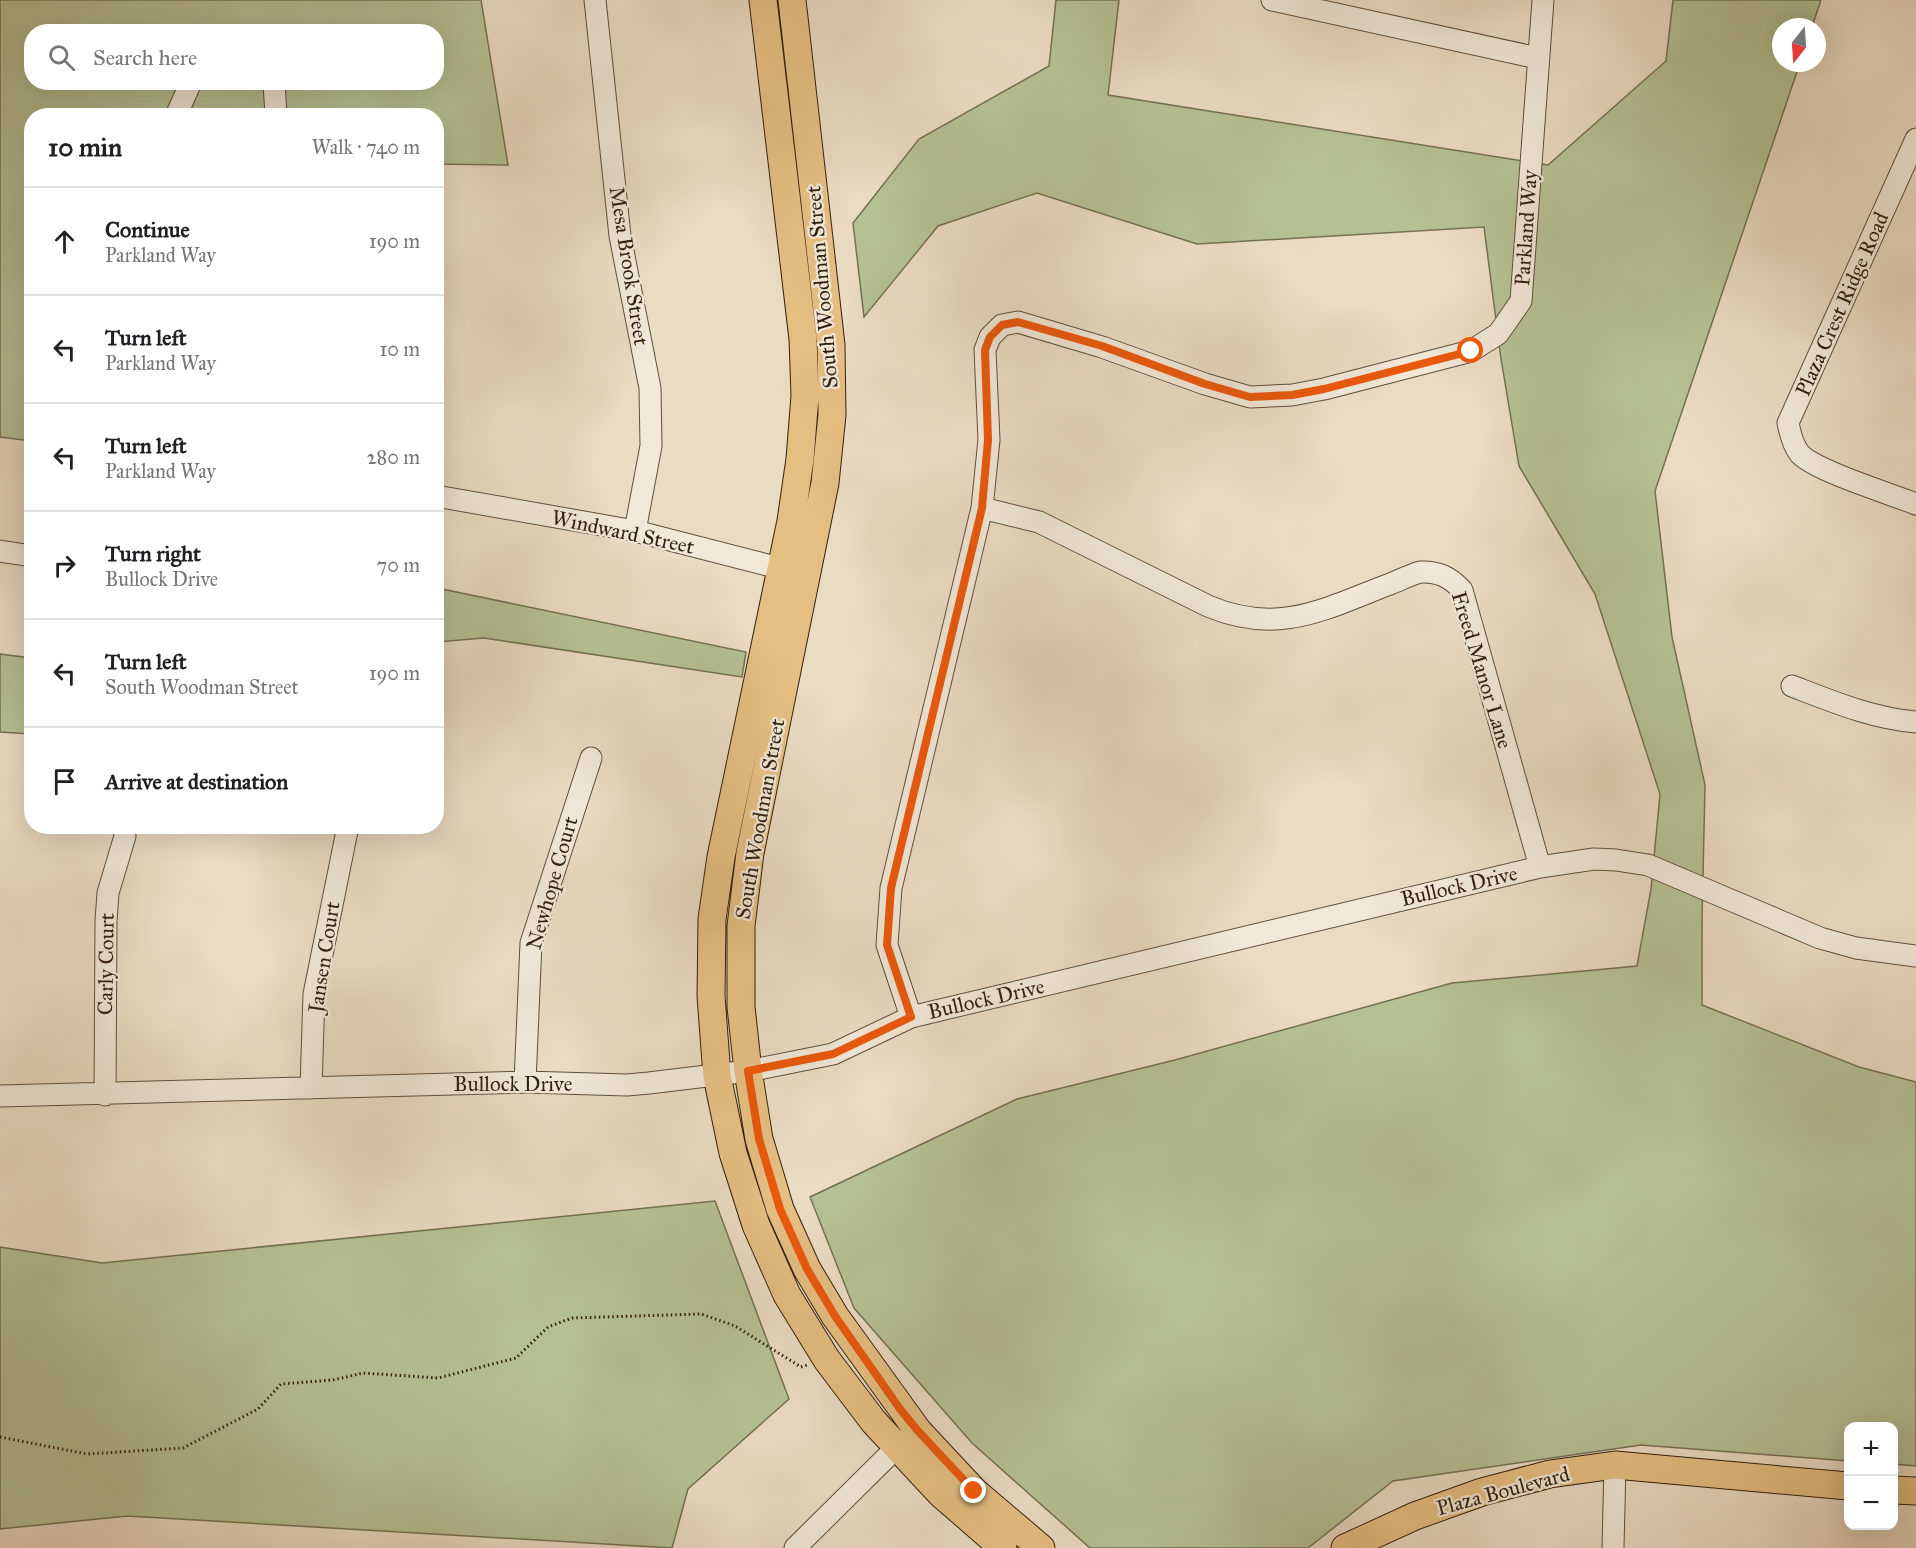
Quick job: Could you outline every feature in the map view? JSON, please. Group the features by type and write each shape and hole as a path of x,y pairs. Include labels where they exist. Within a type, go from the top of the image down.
{"main road":[{"name":"South Woodman Street","path":"763,0 803,339 805,396 800,459 791,521 721,857 712,919 711,996 717,1076 734,1153 756,1225 787,1294 827,1360 896,1448 940,1494 1003,1548"},
{"name":"South Woodman Street","path":"792,0 831,345 832,415 825,483 750,853 741,926 741,1007 748,1071 759,1139 780,1209 807,1269 835,1316 918,1431 974,1491 1041,1548"},
{"name":"Plaza Boulevard","path":"1345,1548 1414,1516 1482,1492 1550,1474 1615,1465 1844,1486"},
{"path":"1898,1490 1916,1491"}],"street":[{"name":"Mesa Brook Street","path":"595,0 620,236 650,388 651,446 635,531"},
{"path":"1272,0 1538,58"},
{"name":"Parkland Way","path":"911,1017 887,945 891,888 982,508 988,440 985,350 990,337 1002,325 1018,322 1102,346 1205,384 1250,397 1292,395 1324,389 1471,351 1498,334 1521,301 1543,0"},
{"path":"180,108 187,90"},
{"path":"274,90 276,108"},
{"name":"Plaza Crest Ridge Road","path":"1916,139 1788,423 1791,438 1800,453 1817,465 1916,504"},
{"name":"Windward Street","path":"444,497 635,531 807,575"},
{"name":"Freed Manor Lane","path":"982,508 1039,522 1208,606 1222,612 1253,619 1282,620 1311,614 1420,572 1430,571 1448,577 1462,590 1540,867"},
{"path":"0,552 24,555"},
{"path":"1792,686 1838,704 1916,722"},
{"name":"Newhope Court","path":"525,1082 531,943 591,758"},
{"name":"Jansen Court","path":"311,1088 314,994 346,834"},
{"name":"Carly Court","path":"105,1095 107,902 125,836"},
{"name":"Bullock Drive","path":"0,1096 525,1082 627,1085 717,1076 833,1054 911,1017 1540,867 1594,859 1648,865 1820,938 1856,948 1916,956"},
{"path":"795,1548 896,1448 918,1431"},
{"path":"1613,1548 1615,1465"}],"path":[{"path":"0,1437 87,1454 183,1448 258,1409 281,1384 333,1380 363,1373 438,1378 516,1358 548,1327 572,1318 700,1314 735,1326 801,1367 827,1360"}],"green space":[{"path":"0,0 481,0 508,165 444,164 444,108 24,108 24,440 0,437"},
{"path":"1056,0 1119,0 1108,95 1548,165 1666,61 1673,0 1821,0 1815,18 1772,18 1772,72 1797,72 1655,491 1672,637 1705,785 1702,1005 1859,1067 1916,1082 1916,1466 1898,1464 1898,1422 1844,1422 1844,1461 1641,1445 1393,1481 1308,1548 1090,1548 972,1443 854,1308 810,1197 1017,1099 1175,1060 1452,983 1637,966 1651,889 1660,794 1595,594 1519,466 1501,359 1484,227 1197,244 1037,193 938,226 864,317 853,223 919,139 1049,66"},
{"path":"444,589 746,652 742,677 484,638 444,641"},
{"path":"0,654 24,657 24,734 0,732"},
{"path":"715,1201 789,1399 688,1489 672,1548 127,1516 0,1529 0,1247 102,1263"}],"route":[{"path":"974,1491 900,1409 835,1316 807,1269 780,1209 759,1139 748,1071 833,1054 911,1017 887,945 891,888 982,508 988,440 985,350 990,337 1002,325 1018,322 1102,346 1205,384 1250,397 1292,395 1324,389 1471,351"}]}
